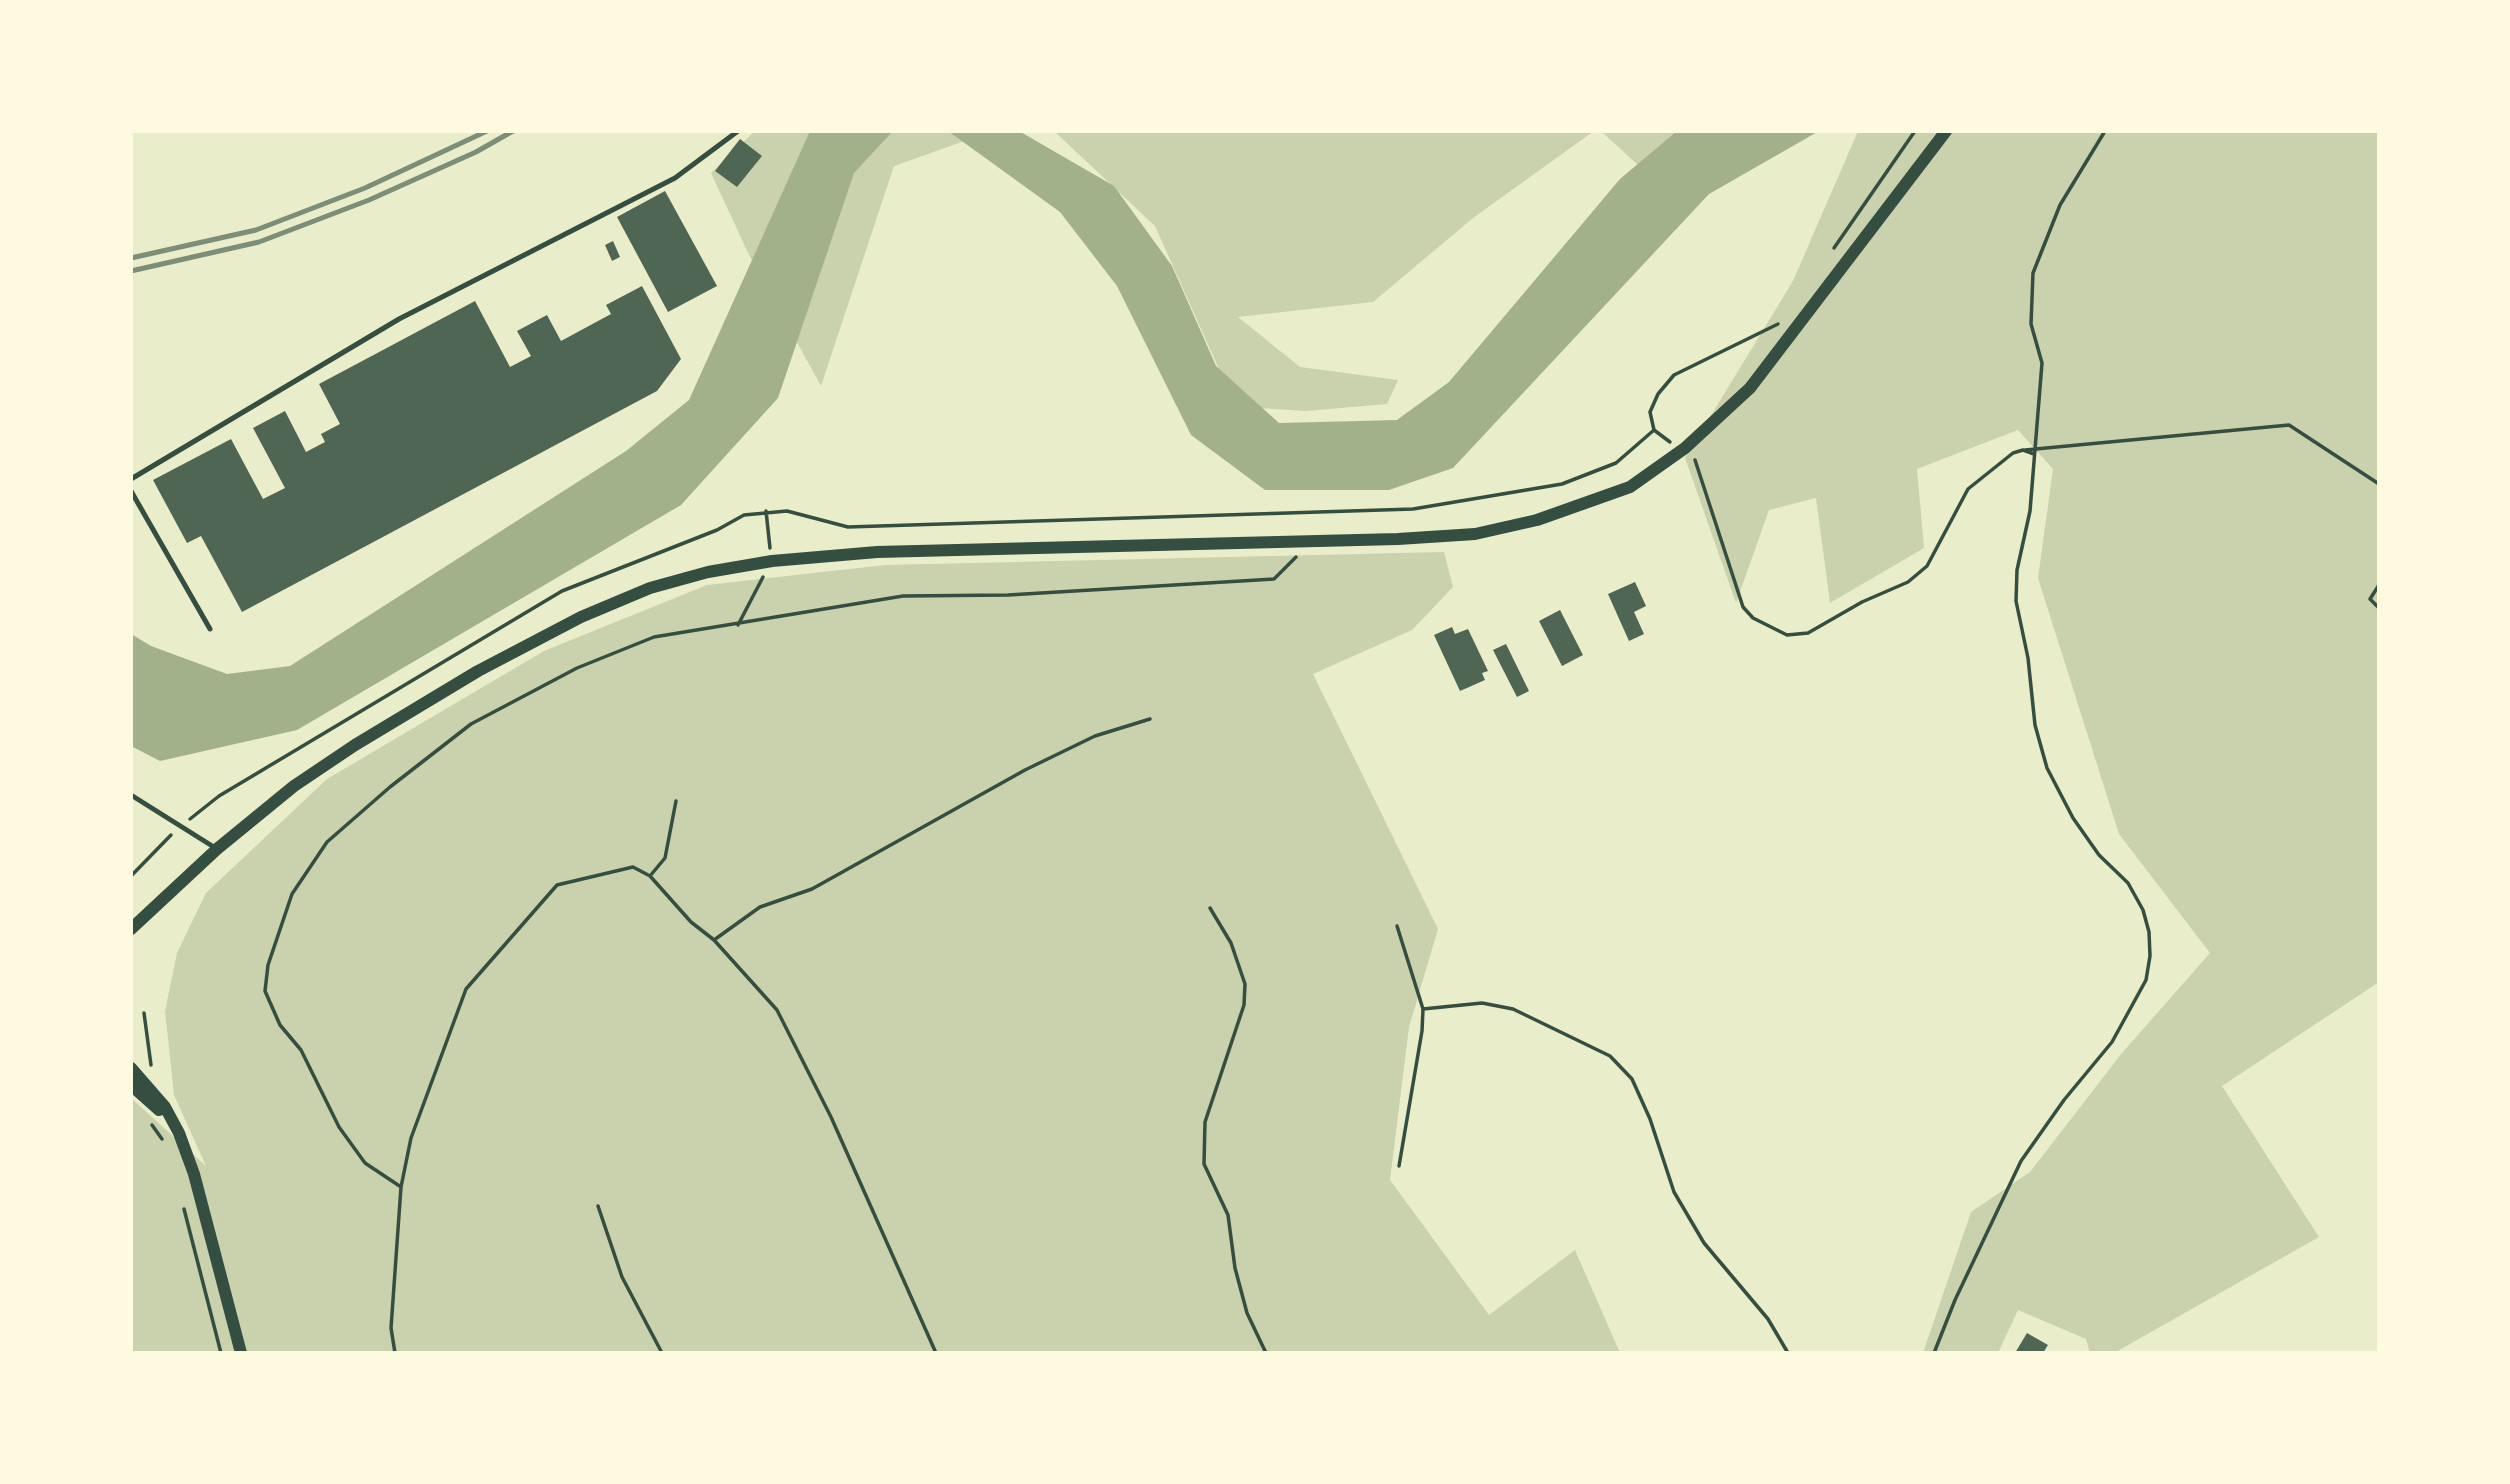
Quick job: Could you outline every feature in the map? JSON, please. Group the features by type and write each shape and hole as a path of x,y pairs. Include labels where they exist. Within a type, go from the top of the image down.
{"street":[{"path":"131,929 217,849 294,786 355,745 478,670 581,617 650,588 708,572 772,561 877,552 1313,541 1475,534 1537,520 1630,487 1685,448 1750,388 1946,131"},
{"path":"131,1068 148,1084 179,1133 194,1174 241,1353"},
{"path":"131,1085 179,1133"}],"lane":[{"path":"131,479 399,319 675,178 738,131"},
{"path":"131,491 210,629"},
{"path":"131,795 217,849"}],"path":[{"path":"1829,255 1915,131"},
{"path":"1934,1353 1955,1300 2021,1161 2064,1100 2112,1042 2146,980 2150,956 2149,932 2143,909 2128,883 2099,855 2073,818 2047,768 2035,725 2028,658 2016,601 2017,570 2030,510 2042,363 2031,324 2033,273 2060,205 2105,131"},
{"path":"131,876 180,826 219,796 562,591 717,530 744,515 787,511 848,527 1413,509 1562,484 1616,463 1654,430 1650,412 1658,394 1674,375 1779,324 1784,318"},
{"path":"1685,448 1699,464 1721,546 1743,607 1753,618 1787,635 1808,633 1863,602 1908,582 1927,566 1968,489 2013,453 2024,450 2289,425 2379,484"},
{"path":"738,625 772,561 766,511"},
{"path":"401,1186 365,1163 339,1127 301,1050 280,1025 265,991 268,965 292,894 327,842 390,787 471,724 577,668 654,637 903,596 1008,595 1274,579 1313,541"},
{"path":"2379,585 2370,598 2379,608"},
{"path":"714,940 760,907 812,888 1025,770 1095,736 1150,719"},
{"path":"650,876 665,858 676,801"},
{"path":"395,1353 391,1328 401,1186 411,1138 466,989 557,885 632,867 650,876 691,922 714,940 777,1010 831,1117 936,1353"},
{"path":"1210,908 1231,943 1245,984 1241,1016 1205,1122 1204,1164 1228,1215 1235,1268 1247,1312 1266,1353"},
{"path":"1397,926 1423,1009 1422,1031 1399,1166"},
{"path":"1423,1009 1482,1003 1513,1009 1610,1056 1632,1079 1650,1119 1674,1192 1698,1233 1768,1319 1788,1353"},
{"path":"144,1013 151,1060 148,1084"},
{"path":"146,1118 169,1148"},
{"path":"182,1199 221,1353"},
{"path":"598,1206 622,1277 662,1353"}],"shaded area":[{"path":"755,131 993,131 894,166 821,386 749,255 711,173"},
{"path":"810,131 903,131 891,133 854,173 778,398 681,505 297,730 160,761 131,746 131,634 151,646 227,674 290,666 626,451 689,400"},
{"path":"948,131 1019,131 1114,186 1172,266 1216,366 1279,423 1397,420 1449,382 1620,179 1677,131 1819,131 1709,194 1453,468 1389,490 1265,490 1191,435 1117,286 1060,212"},
{"path":"1054,131 1594,131 1473,218 1373,302 1238,317 1300,367 1398,380 1387,404 1306,411 1259,408 1219,369 1155,226"},
{"path":"1601,131 1680,131 1640,167"},
{"path":"1858,131 2379,131 2379,982 2222,1086 2319,1237 2114,1353 2090,1353 2086,1339 2018,1310 1998,1353 1923,1353 1971,1212 2030,1172 2122,1053 2210,953 2119,834 2038,578 2053,469 2018,430 1917,469 1924,548 1830,603 1816,498 1769,510 1736,603 1685,458 1793,281"},
{"path":"1444,552 1453,587 1412,630 1313,674 1438,929 1409,1027 1390,1180 1489,1315 1575,1250 1620,1353 131,1353 131,1098 206,1166 174,1095 165,1011 177,953 206,893 327,779 544,651 707,585 885,565"}],"building":[{"path":"740,139 762,156 737,187 715,171"},
{"path":"665,191 717,286 668,312 617,217"},
{"path":"613,241 620,257 612,261 605,245"},
{"path":"642,286 681,359 657,391 242,612 201,536 187,543 153,480 231,439 263,499 285,488 253,428 285,411 306,452 325,442 321,434 340,424 319,384 475,301 510,367 531,356 517,331 547,315 561,341 611,314 606,305"},
{"path":"1635,582 1646,606 1634,612 1644,634 1629,641 1608,594"},
{"path":"1560,610 1583,655 1562,666 1539,621"},
{"path":"1452,627 1455,634 1468,629 1488,671 1482,673 1485,680 1460,691 1434,635"},
{"path":"1506,644 1529,691 1517,697 1493,650"},
{"path":"2027,1333 2048,1345 2043,1353 2015,1353"}],"railway":[{"path":"131,258 256,230 365,188 487,131"},
{"path":"131,271 259,242 369,200 476,152 513,131"}]}
